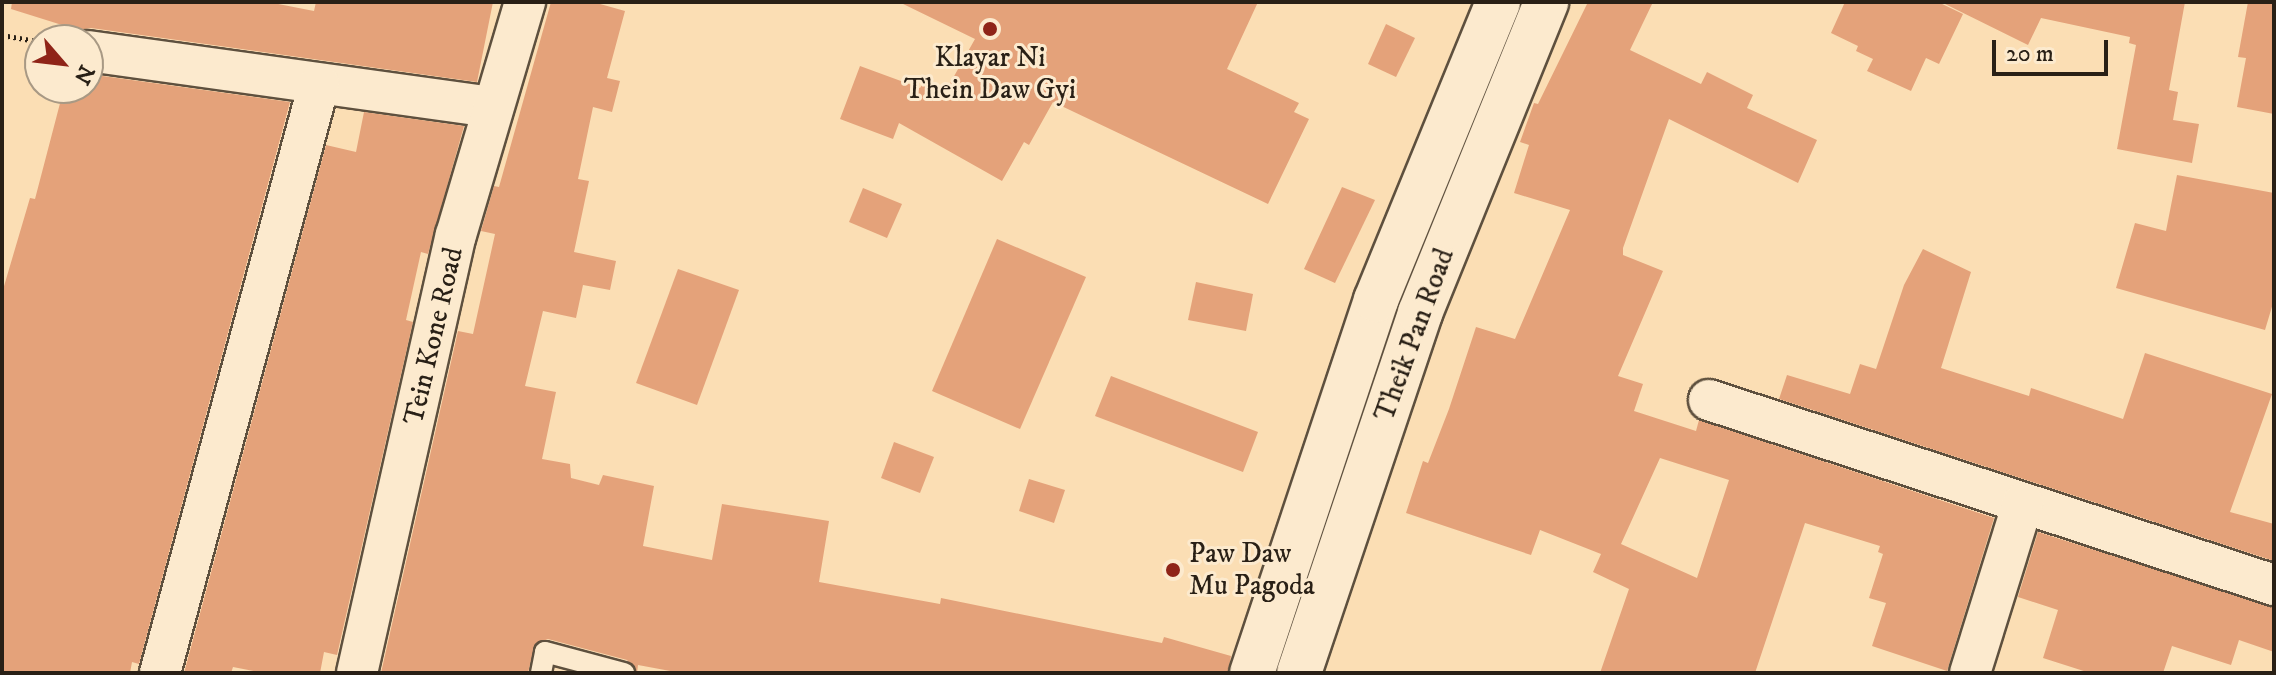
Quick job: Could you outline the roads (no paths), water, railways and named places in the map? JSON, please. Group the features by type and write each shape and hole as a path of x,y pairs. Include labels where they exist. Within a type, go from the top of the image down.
{"street":[{"name":"Tein Kone Road","path":"357,673 456,235 525,2"},
{"name":"Theik Pan Road","path":"1252,673 1376,300 1498,2"},
{"name":"Theik Pan Road","path":"1299,673 1420,313 1546,2"},
{"path":"104,53 492,107"},
{"path":"160,673 319,84"},
{"path":"1709,400 2274,585"},
{"path":"1970,673 2023,503"}],"lane":[{"path":"541,673 545,652 624,673"}],"place":[{"name":"Klayar Ni Thein Daw Gyi","path":"990,29"},
{"name":"Paw Daw Mu Pagoda","path":"1173,570"}]}
